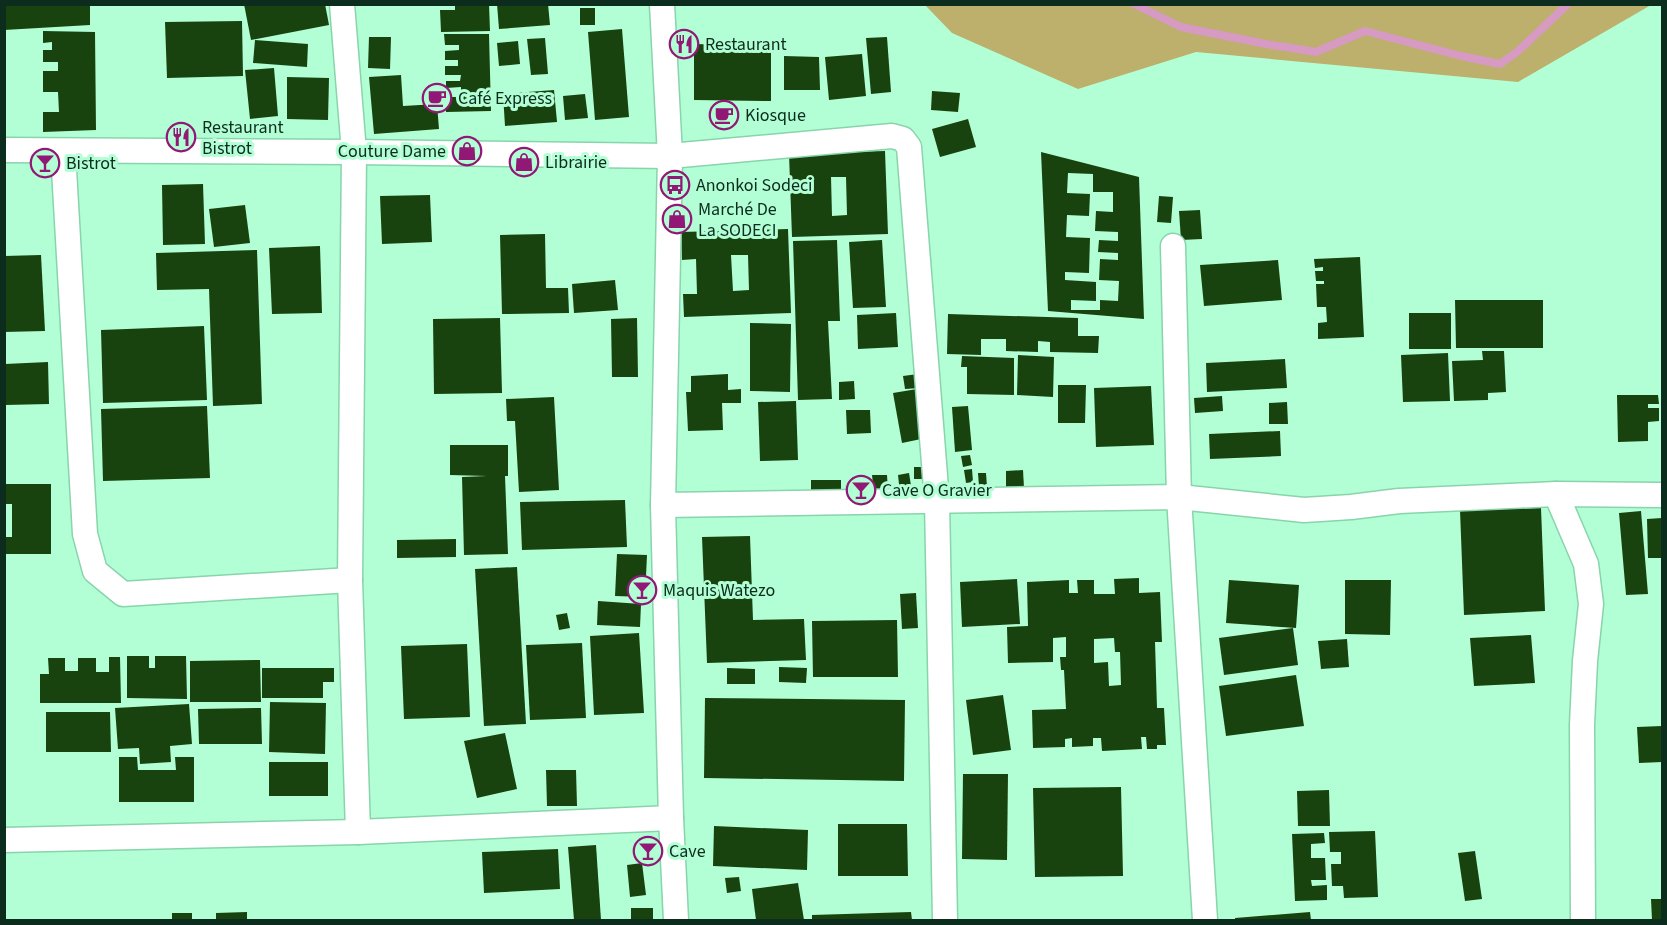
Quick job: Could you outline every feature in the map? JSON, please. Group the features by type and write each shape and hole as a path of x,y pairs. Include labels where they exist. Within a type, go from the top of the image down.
{"street":[{"path":"342,4 354,152 350,580 358,832"},
{"path":"662,4 670,156 663,505 676,921"},
{"path":"4,150 670,156 892,136 903,139 909,147 937,501 945,921"},
{"path":"63,152 85,534 95,571 123,594 350,580"},
{"path":"1173,246 1179,497 1204,921"},
{"path":"663,505 1179,497 1304,510 1400,501 1556,494 1662,495"},
{"path":"1556,494 1586,564 1591,604 1582,725 1583,921"},
{"path":"4,840 358,832 671,818"}],"shaded area":[{"path":"925,5 1651,5 1518,82 1196,52 1078,89 952,33"}],"building":[{"path":"244,4 325,4 329,25 251,40"},
{"path":"455,4 489,4 490,31 441,32 440,10 455,10"},
{"path":"497,4 548,4 550,25 499,29"},
{"path":"4,5 90,5 90,25 4,30"},
{"path":"580,8 595,8 595,25 580,25"},
{"path":"242,21 243,76 167,78 165,22"},
{"path":"622,29 629,117 595,120 588,32"},
{"path":"43,31 95,32 96,130 43,132 43,112 59,112 58,92 43,92 43,71 58,71 58,62 43,62 43,50 52,50 52,42 43,43"},
{"path":"444,34 489,34 491,111 446,112 446,97 461,97 461,87 446,88 446,81 460,81 461,75 445,75 445,66 458,66 458,60 445,60 445,51 459,50 459,45 445,45"},
{"path":"369,37 391,37 390,69 368,68"},
{"path":"887,37 891,92 871,94 866,38"},
{"path":"545,38 548,74 531,75 527,39"},
{"path":"255,40 308,44 307,67 253,63"},
{"path":"518,41 520,64 499,66 497,43"},
{"path":"694,44 771,46 771,101 694,100"},
{"path":"862,54 866,96 829,100 825,57"},
{"path":"784,56 819,57 820,90 784,90"},
{"path":"274,68 278,116 250,119 245,70"},
{"path":"401,75 403,106 437,104 439,129 374,134 369,77"},
{"path":"287,77 329,78 328,120 287,119"},
{"path":"554,90 557,122 505,126 503,94"},
{"path":"932,91 960,93 958,112 931,110"},
{"path":"585,94 588,118 565,120 563,96"},
{"path":"968,119 976,147 940,157 932,129"},
{"path":"885,151 888,234 792,237 789,154","holes":["831,177 846,177 847,215 832,216"]},
{"path":"1041,152 1139,177 1144,319 1048,311","holes":["1068,173 1093,174 1093,192 1113,192 1113,212 1096,211 1095,231 1118,232 1118,241 1099,240 1098,252 1118,253 1118,260 1100,259 1099,280 1119,281 1118,301 1100,300 1100,310 1071,310 1071,300 1096,301 1096,282 1065,280 1065,272 1089,273 1090,238 1066,237 1067,215 1089,216 1090,194 1067,193"]},
{"path":"203,184 205,244 163,245 162,185"},
{"path":"430,195 432,242 382,244 380,196"},
{"path":"1159,196 1173,197 1171,223 1157,222"},
{"path":"245,205 250,243 214,247 209,209"},
{"path":"1200,210 1202,239 1181,240 1179,211"},
{"path":"788,229 791,313 684,317 683,294 697,294 696,259 682,260 681,232","holes":["731,255 748,255 749,290 733,291"]},
{"path":"545,234 546,288 568,288 569,313 502,314 500,235"},
{"path":"837,240 840,321 828,321 832,399 798,400 793,241"},
{"path":"882,240 886,307 853,308 849,242"},
{"path":"320,246 322,313 272,314 269,248"},
{"path":"257,250 262,404 213,406 209,289 157,290 156,253"},
{"path":"41,255 45,331 4,332 4,256"},
{"path":"1360,257 1364,337 1318,339 1318,323 1327,322 1326,307 1317,307 1316,284 1324,284 1324,281 1316,281 1315,271 1323,271 1323,267 1315,268 1314,259"},
{"path":"1278,260 1282,300 1204,306 1200,265"},
{"path":"615,280 618,310 574,313 572,284"},
{"path":"1455,300 1543,300 1543,348 1456,348"},
{"path":"896,313 898,347 858,349 857,315"},
{"path":"1409,313 1451,313 1451,349 1409,349"},
{"path":"948,314 1078,318 1078,336 1099,336 1098,353 1050,352 1050,342 1038,341 1038,352 1006,351 1006,339 981,339 981,355 947,354"},
{"path":"500,318 502,393 434,394 433,319"},
{"path":"637,318 638,377 612,377 611,319"},
{"path":"750,323 791,324 790,392 750,391"},
{"path":"204,326 207,400 103,403 101,330"},
{"path":"1482,351 1504,351 1506,392 1488,393 1488,400 1454,401 1452,361 1483,360"},
{"path":"1448,353 1450,401 1403,402 1401,355"},
{"path":"1018,355 1054,357 1053,397 1017,395"},
{"path":"962,356 1014,358 1014,395 967,394 967,367 961,367"},
{"path":"1285,359 1287,388 1207,392 1206,363"},
{"path":"48,362 49,404 5,405 5,364"},
{"path":"728,374 728,390 741,389 741,403 722,403 723,430 688,431 686,392 691,392 691,376"},
{"path":"918,374 920,388 905,389 903,376"},
{"path":"854,381 855,399 839,400 839,382"},
{"path":"1058,385 1086,385 1085,423 1058,423"},
{"path":"1151,386 1154,445 1096,447 1094,388"},
{"path":"917,389 926,438 902,443 893,393"},
{"path":"1617,395 1658,395 1659,404 1648,404 1648,408 1659,408 1659,421 1648,422 1648,441 1618,442"},
{"path":"1222,396 1223,411 1195,413 1194,398"},
{"path":"554,397 559,490 519,492 515,421 507,421 506,399"},
{"path":"796,401 798,460 760,461 758,402"},
{"path":"1287,402 1288,424 1269,424 1269,403"},
{"path":"207,406 210,478 103,481 101,409"},
{"path":"968,406 972,450 955,452 952,407"},
{"path":"846,410 870,410 871,433 847,434"},
{"path":"1280,431 1281,456 1210,459 1209,434"},
{"path":"450,445 508,445 508,476 505,476 508,554 464,555 462,477 487,476 450,475"},
{"path":"970,455 972,465 963,467 961,456"},
{"path":"914,467 926,467 926,479 914,479"},
{"path":"972,469 973,482 966,483 964,470"},
{"path":"1023,470 1024,488 1006,489 1006,471"},
{"path":"909,473 912,492 900,493 898,475"},
{"path":"978,473 986,473 987,487 979,487"},
{"path":"872,475 887,475 888,492 874,493"},
{"path":"811,480 841,480 841,497 811,497"},
{"path":"866,480 867,495 851,496 850,481"},
{"path":"4,484 51,484 51,554 4,554 4,537 12,537 12,504 4,504"},
{"path":"625,500 627,547 522,550 520,502"},
{"path":"1541,508 1545,611 1464,615 1460,510"},
{"path":"1641,511 1648,594 1626,595 1619,513"},
{"path":"1662,518 1662,558 1648,558 1647,519"},
{"path":"750,536 753,620 804,619 806,660 707,663 702,537"},
{"path":"456,539 456,557 397,558 397,540"},
{"path":"617,554 647,555 645,597 615,596"},
{"path":"517,567 526,724 484,726 475,569"},
{"path":"1139,578 1139,593 1160,592 1162,642 1155,642 1157,708 1164,708 1166,745 1157,745 1157,749 1147,749 1146,737 1141,737 1142,749 1102,751 1101,738 1093,738 1093,746 1072,747 1072,738 1065,739 1065,747 1033,748 1032,710 1066,709 1064,670 1061,670 1060,657 1066,657 1066,637 1053,638 1053,662 1008,663 1007,627 1028,626 1027,582 1069,580 1069,593 1078,593 1077,580 1094,580 1094,594 1115,594 1114,579","holes":["1114,638 1115,652 1120,652 1121,685 1109,686 1108,662 1094,663 1094,639"]},
{"path":"1017,579 1020,624 962,627 960,582"},
{"path":"1229,580 1299,585 1296,628 1226,623"},
{"path":"1345,580 1391,580 1390,635 1345,634"},
{"path":"916,593 918,628 902,629 900,594"},
{"path":"598,601 641,604 640,627 597,625"},
{"path":"567,613 570,628 559,630 556,615"},
{"path":"897,620 898,677 813,677 812,621"},
{"path":"1293,628 1298,665 1224,675 1219,638"},
{"path":"639,633 644,713 594,715 590,636"},
{"path":"1531,635 1535,683 1474,686 1470,638"},
{"path":"1347,639 1349,667 1321,669 1318,641"},
{"path":"582,643 586,718 530,720 526,645"},
{"path":"467,644 470,717 404,719 401,646"},
{"path":"127,656 149,656 149,668 155,668 155,656 186,656 187,699 127,698"},
{"path":"109,657 120,657 121,703 40,703 40,674 49,674 48,658 65,658 65,671 78,671 78,658 96,658 96,672 109,672"},
{"path":"260,660 261,702 190,702 190,661"},
{"path":"779,667 807,668 806,683 779,682"},
{"path":"262,668 334,668 334,682 323,682 323,698 262,698"},
{"path":"727,668 755,669 755,684 727,684"},
{"path":"1296,675 1304,726 1226,736 1219,686"},
{"path":"1003,695 1011,750 973,755 966,700"},
{"path":"705,698 905,700 904,781 704,778"},
{"path":"270,702 326,703 325,754 269,752"},
{"path":"189,704 192,744 170,746 171,762 140,764 139,748 118,749 115,708"},
{"path":"261,708 262,744 199,744 198,709"},
{"path":"46,712 110,712 111,752 46,752"},
{"path":"1662,726 1662,762 1639,763 1637,727"},
{"path":"505,733 517,789 477,798 464,741"},
{"path":"119,757 137,757 138,770 176,770 175,757 194,757 194,802 119,802"},
{"path":"269,762 328,762 328,796 269,796"},
{"path":"546,770 576,770 577,806 547,806"},
{"path":"963,774 1008,774 1007,860 962,859"},
{"path":"1121,787 1123,876 1035,877 1033,788"},
{"path":"1329,790 1330,826 1298,826 1297,791"},
{"path":"838,824 907,824 908,876 838,876"},
{"path":"714,826 808,830 807,870 713,866"},
{"path":"1375,831 1378,897 1344,898 1343,886 1332,886 1331,864 1341,864 1341,852 1330,852 1329,832"},
{"path":"1324,833 1325,843 1311,844 1311,858 1325,858 1326,880 1311,880 1312,886 1327,885 1327,900 1295,901 1292,834"},
{"path":"596,845 601,920 574,920 568,847"},
{"path":"558,849 560,889 484,893 482,852"},
{"path":"1475,851 1482,899 1465,901 1458,853"},
{"path":"642,863 646,895 630,897 627,865"},
{"path":"739,877 741,891 727,893 725,878"},
{"path":"798,883 804,920 756,920 752,889"},
{"path":"1651,899 1662,899 1662,920 1652,920"},
{"path":"631,908 653,908 653,920 631,920"},
{"path":"247,912 247,920 216,920 216,913"},
{"path":"911,912 912,920 812,920 812,915"},
{"path":"1310,912 1311,920 1235,920 1235,918"},
{"path":"172,913 192,913 192,920 172,920"}],"waterway":[{"path":"1134,4 1181,27 1266,44 1316,52 1365,31 1500,64 1517,52 1568,4"}],"place":[{"name":"Restaurant","path":"684,44"},
{"name":"Café Express","path":"437,98"},
{"name":"Kiosque","path":"724,115"},
{"name":"Restaurant Bistrot","path":"181,137"},
{"name":"Couture Dame","path":"467,151"},
{"name":"Librairie","path":"524,162"},
{"name":"Bistrot","path":"45,163"},
{"name":"Anonkoi Sodeci","path":"675,185"},
{"name":"Marché De La SODECI","path":"677,219"},
{"name":"Cave O Gravier","path":"861,490"},
{"name":"Maquis Watezo","path":"642,590"},
{"name":"Cave","path":"648,851"}]}
